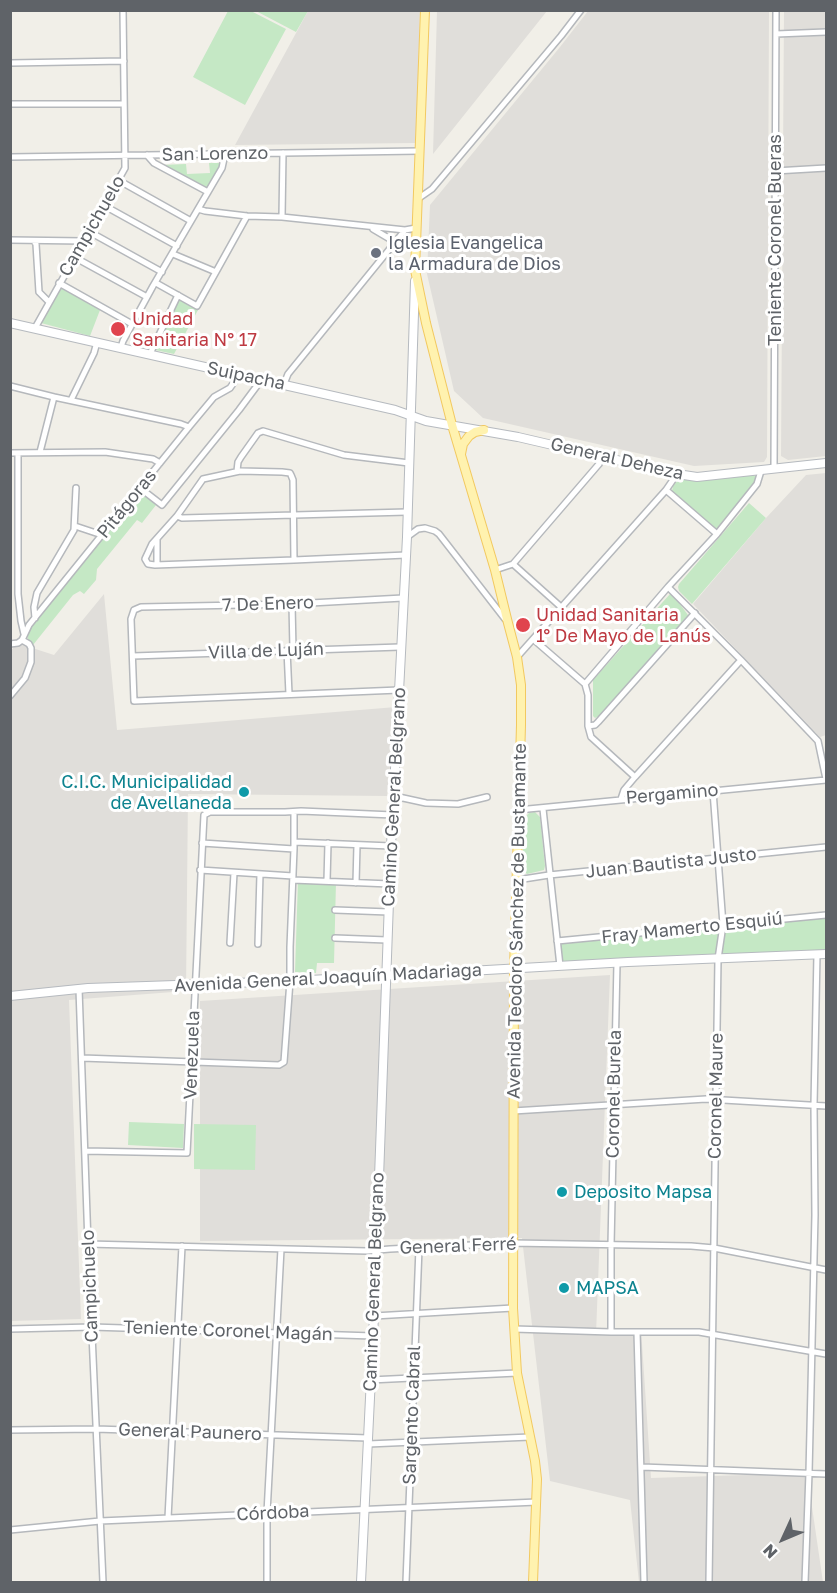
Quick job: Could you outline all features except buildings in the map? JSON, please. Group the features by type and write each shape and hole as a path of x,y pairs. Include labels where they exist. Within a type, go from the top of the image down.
{"main road":[{"name":"Camino General Belgrano","path":"416,270 425,10"},
{"name":"Avenida Teodoro Sánchez de Bustamante","path":"416,270 426,323 452,425 495,570 517,657 522,700 514,969 512,1243 517,1373 536,1470 537,1502 533,1582"},
{"path":"461,455 463,444 469,436 484,430"}],"street":[{"name":"Campichuelo","path":"35,328 125,168 123,10"},
{"path":"419,198 432,189 581,10"},
{"name":"Teniente Coronel Bueras","path":"774,469 776,10"},
{"path":"776,34 826,32"},
{"path":"10,63 124,61"},
{"path":"10,104 124,104"},
{"name":"San Lorenzo","path":"10,157 420,151"},
{"path":"282,217 283,153"},
{"path":"121,347 147,297 222,168 225,154"},
{"path":"147,155 154,163 208,192"},
{"path":"775,171 826,168"},
{"path":"118,180 192,221"},
{"path":"104,205 177,246"},
{"path":"198,209 205,212 282,217 369,227 405,230 416,228"},
{"path":"156,283 197,306 248,216"},
{"path":"369,227 395,242"},
{"path":"284,384 288,374 405,230"},
{"path":"88,231 162,272"},
{"path":"10,240 82,241"},
{"path":"34,241 38,288 49,302"},
{"path":"173,254 216,272"},
{"path":"74,256 147,297"},
{"name":"Camino General Belgrano","path":"362,1582 416,270"},
{"path":"59,283 132,324"},
{"path":"150,354 178,295"},
{"name":"Suipacha","path":"10,323 284,384 411,415"},
{"path":"71,400 97,342"},
{"name":"Pitágoras","path":"23,637 35,618 214,397 230,388 239,375"},
{"path":"140,488 162,505 262,379"},
{"path":"10,386 181,424 189,428"},
{"path":"39,452 54,397"},
{"name":"General Deheza","path":"411,415 421,420 484,430 697,477 826,463"},
{"path":"237,471 241,457 258,433 263,430 344,456 409,463"},
{"path":"10,453 105,452 153,459 160,463"},
{"path":"10,696 25,678 31,662 31,648 23,637 18,594 18,453"},
{"path":"495,570 513,564 599,464 602,456"},
{"path":"294,560 293,480 290,473 237,471 207,477 201,481 177,516 157,538 145,559 148,564 157,565 294,560 406,555"},
{"path":"585,684 717,534 757,484 761,471"},
{"path":"517,657 666,490 677,474"},
{"path":"35,618 34,607 37,593 73,534 76,488"},
{"path":"666,490 717,534"},
{"path":"177,516 182,518 407,512"},
{"path":"75,526 102,535"},
{"path":"406,537 418,529 425,528 439,534 508,623"},
{"path":"157,538 157,565"},
{"path":"513,564 561,607"},
{"path":"668,587 818,741 826,779"},
{"name":"7 De Enero","path":"133,656 131,619 134,610 141,607 292,604 403,598"},
{"path":"289,694 292,604"},
{"path":"588,726 598,722 695,613"},
{"path":"10,644 18,643 23,637"},
{"path":"533,639 585,684 588,695 589,733 594,741 635,777"},
{"name":"Villa de Luján","path":"133,656 400,647"},
{"path":"133,656 134,700 399,690"},
{"path":"621,799 624,790 635,777 741,660"},
{"name":"Pergamino","path":"518,810 826,779"},
{"name":"Coronel Maure","path":"709,1582 718,959 723,925 712,791"},
{"path":"394,796 426,803 458,804 487,797"},
{"path":"543,808 560,966"},
{"path":"82,1058 282,1064 285,1058 290,981 294,812 393,815"},
{"name":"Venezuela","path":"85,1151 187,1154 202,818 206,813 294,812"},
{"path":"294,842 391,846"},
{"path":"202,843 294,849"},
{"path":"327,881 328,843"},
{"path":"356,883 357,844"},
{"name":"Juan Bautista Justo","path":"517,880 826,847"},
{"path":"200,870 390,884"},
{"path":"230,943 234,873"},
{"path":"258,944 260,874"},
{"path":"336,910 389,912"},
{"name":"Fray Mamerto Esquiú","path":"557,941 826,915"},
{"path":"335,938 387,940"},
{"path":"805,1582 815,1215 814,1105 817,954"},
{"name":"Avenida General Joaquín Madariaga","path":"10,996 79,988 290,981 826,954"},
{"name":"Coronel Burela","path":"611,1332 617,963"},
{"name":"Campichuelo","path":"79,988 103,1582"},
{"path":"513,1111 716,1099 826,1106"},
{"name":"General Ferré","path":"88,1244 376,1250 512,1243 692,1246 714,1248 826,1270"},
{"path":"168,1518 182,1246"},
{"name":"Sargento Cabral","path":"406,1582 419,1248"},
{"path":"267,1582 267,1513 281,1249"},
{"path":"374,1316 513,1308"},
{"name":"Teniente Coronel Magán","path":"10,1329 92,1327 373,1336"},
{"path":"514,1329 699,1332 826,1354"},
{"path":"637,1332 644,1582"},
{"path":"370,1380 517,1373"},
{"name":"General Paunero","path":"10,1431 96,1429 172,1431 412,1442 530,1437"},
{"path":"642,1467 826,1474"},
{"name":"Córdoba","path":"10,1530 100,1521 537,1502"}],"shaded area":[{"path":"308,11 420,11 416,143 235,145"},
{"path":"437,11 547,11 433,154"},
{"path":"588,11 769,11 767,457 764,462 694,466 483,418 454,391 427,274 430,205"},
{"path":"784,11 826,11 826,456 788,460 781,456"},
{"path":"826,473 826,735 820,737 693,604 806,475"},
{"path":"104,594 117,730 396,707 387,796 188,794 186,991 69,1000 81,1319 11,1321 10,652 17,643 54,655"},
{"path":"610,975 596,1334 641,1329 651,1478 807,1473 823,1582 639,1582 630,1500 550,1481 522,1238 200,1241 200,1001"}],"green space":[{"path":"308,10 296,32 256,11"},
{"path":"228,11 251,11 286,29 245,105 193,77"},
{"path":"209,163 220,163 220,167 207,189 162,165 186,164 187,174 210,173"},
{"path":"61,287 100,310 90,336 41,323"},
{"path":"179,299 198,310 174,354 155,350 170,315"},
{"path":"756,476 755,482 717,529 672,493 673,486 683,477 696,481"},
{"path":"140,492 156,505 142,523 137,520 97,569 96,580 84,594 80,591 73,595 33,645 28,640 29,630"},
{"path":"749,503 766,518 692,604 679,591 679,584"},
{"path":"670,594 688,618 595,718 593,716 593,680"},
{"path":"535,812 540,817 545,866 544,870 527,874 522,870 524,821 529,813"},
{"path":"298,880 336,882 334,963 317,963 316,973 295,972"},
{"path":"826,915 826,954 560,966 557,941"},
{"path":"129,1122 184,1124 183,1148 128,1145"},
{"path":"194,1124 256,1125 255,1170 194,1169"}],"place":[{"name":"Iglesia Evangelica la Armadura de Dios","path":"376,253"},
{"name":"Unidad Sanitaria N° 17","path":"118,329"},
{"name":"Unidad Sanitaria 1° De Mayo de Lanús","path":"523,625"},
{"name":"C.I.C. Municipalidad de Avellaneda","path":"244,792"},
{"name":"Deposito Mapsa","path":"562,1192"},
{"name":"MAPSA","path":"564,1288"}]}
